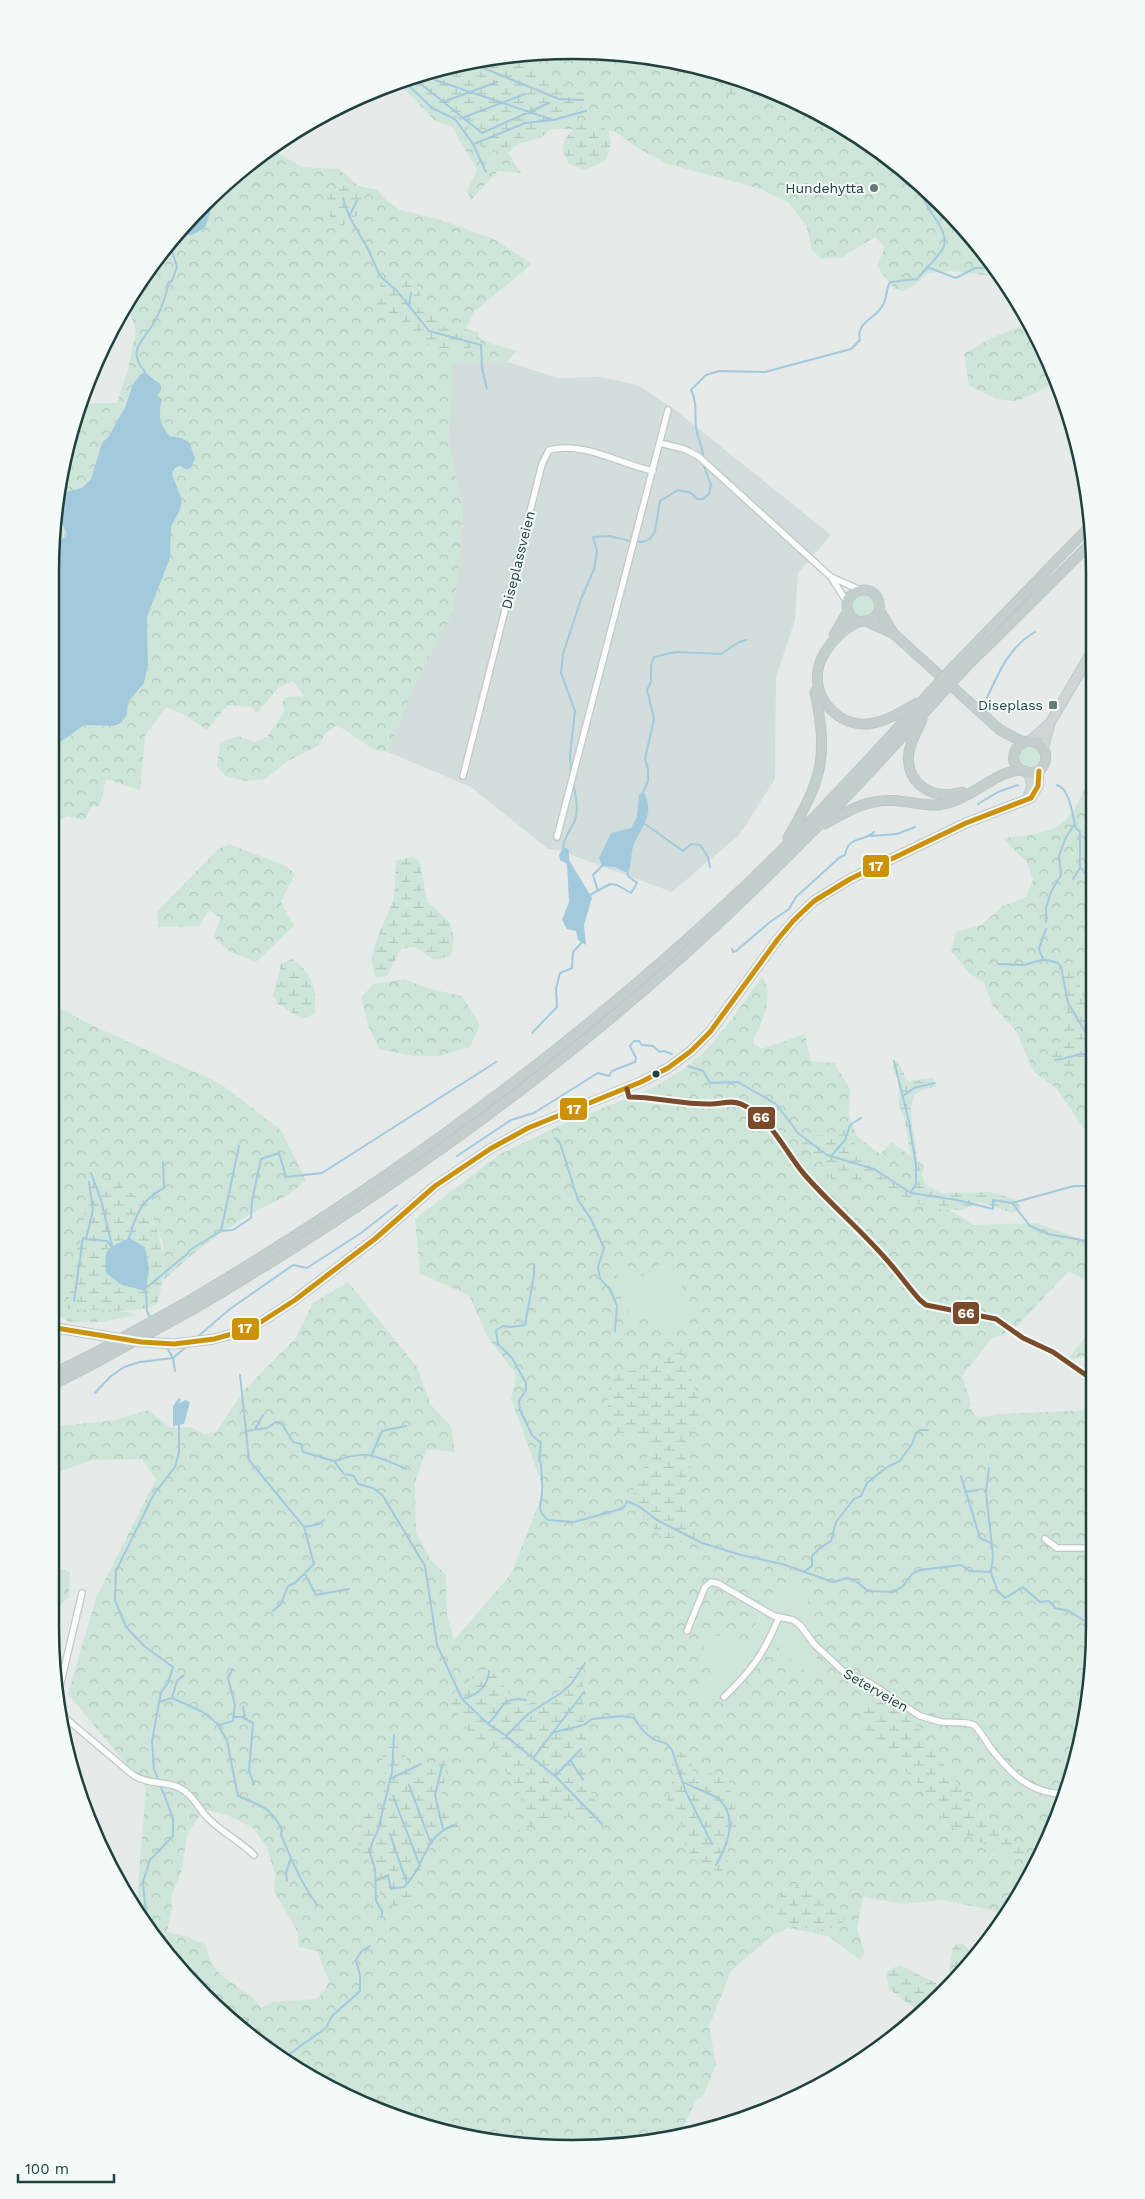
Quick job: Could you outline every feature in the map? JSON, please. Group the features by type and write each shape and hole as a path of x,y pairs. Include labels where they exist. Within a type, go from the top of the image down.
{"highway":[{"path":"1027,742 1018,746 1014,755 998,773 964,791 948,796 930,792 918,784 912,776 909,758 911,746 926,712 939,690 1084,531"},
{"path":"962,665 1085,547"},
{"path":"782,850 810,801 820,766 822,730 814,684 814,666 821,651 841,626 851,595 860,590 875,595 879,603 879,610 875,617 868,622"},
{"path":"847,607 852,618 858,622"},
{"path":"879,610 894,634 1000,730 1027,742 1036,742 1043,749 1046,761 1039,771 1029,774 1020,770 1015,765 1014,755 1000,730"},
{"path":"894,634 868,622 858,622 844,631 830,645 820,663 818,677 822,698 830,709 850,722 867,724 889,718 939,690"},
{"path":"190,1306 351,1201 502,1093 641,980 728,902 782,850 852,778 926,697"},
{"path":"59,1380 93,1359 190,1306 341,1219 507,1102 598,1029 682,957 816,829 926,712"},
{"path":"816,829 856,807 875,801 893,800 930,805 945,804 963,797 1005,774 1020,770"},
{"path":"59,1372 93,1359"}],"main road":[{"path":"1043,749 1050,723 1086,662"},
{"path":"1027,742 1050,723"},
{"path":"59,1328 160,1344 195,1343 232,1334 261,1322 295,1300 376,1238 435,1186 490,1149 520,1132 628,1093 668,1068 700,1043 778,939 814,901 850,879 957,828 991,812 1020,803 1034,794 1038,786 1039,771"},
{"path":"1020,803 1032,789 1029,774"}],"street":[{"path":"557,838 668,410"},
{"path":"660,443 684,449 698,456 832,577 860,590"},
{"name":"Diseplassveien","path":"463,776 542,464 548,450 560,447 579,450 653,471"},
{"path":"832,577 847,607"},
{"path":"628,1093 700,1104 732,1102 742,1105 762,1120 779,1138 803,1172 826,1199 887,1260 926,1305 996,1319 1023,1338 1058,1355 1086,1375"},
{"path":"1045,1539 1057,1548 1086,1548"},
{"name":"Seterveien","path":"687,1630 705,1587 711,1582 732,1591 766,1612 794,1620 814,1644 843,1671 870,1684 926,1718 974,1725 1000,1759 1020,1779 1041,1792 1058,1793"},
{"path":"62,1679 82,1593"},
{"path":"724,1697 758,1661 766,1649 779,1617"},
{"path":"68,1720 133,1776 146,1782 171,1785 182,1789 192,1797 212,1823 254,1855"}],"shaded area":[{"path":"507,362 558,378 600,377 638,385 674,409 831,535 798,573 795,620 776,677 775,779 739,835 672,892 558,850 548,849 471,787 388,752 460,557 462,505 448,442 452,363"}],"green space":[{"path":"572,59 606,60 640,63 705,76 724,82 725,90 741,97 743,88 769,98 800,112 858,145 911,186 936,209 959,234 992,276 950,271 929,273 906,291 894,289 877,266 885,247 875,237 843,257 821,259 812,250 806,225 789,203 761,189 668,164 638,148 616,132 563,129 532,131 508,153 521,173 498,171 471,200 467,191 477,170 452,127 434,120 403,87 440,76 505,63"},
{"path":"511,62 525,63 587,95 586,105 557,122 542,137 486,154 466,123 453,114 433,111 421,99 415,84 440,76"},
{"path":"724,82 743,88 741,97 732,103 725,90"},
{"path":"581,120 608,130 611,143 605,161 585,170 569,164 562,149 565,139"},
{"path":"277,152 302,167 339,169 358,186 378,190 386,200 400,210 438,219 494,239 532,264 474,312 465,330 489,343 517,351 507,362 452,363 448,442 462,505 460,557 453,613 416,681 388,752 373,749 337,725 325,734 318,746 288,761 265,779 246,781 225,776 217,766 220,742 238,736 254,742 267,737 284,712 282,703 286,697 304,696 293,681 278,688 257,713 251,707 228,705 207,730 186,716 166,707 145,736 140,790 106,779 100,806 93,806 84,820 67,816 59,820 59,742 84,725 116,726 121,723 127,715 128,702 144,683 148,665 147,617 170,558 171,527 180,510 182,500 172,474 177,467 192,466 195,458 189,445 183,440 170,436 164,428 160,416 161,402 157,396 157,380 145,372 131,388 123,410 109,436 102,443 91,479 82,488 65,492 76,440 86,406 93,403 117,403 129,365 136,331 130,312 145,287 185,235 192,235 211,210 211,207 234,186"},
{"path":"352,183 358,188 365,203 359,214 342,226 331,221 325,203 333,189"},
{"path":"414,278 424,306 441,327 478,332 481,345 463,349 437,347 413,335 398,317 378,311 377,299 381,283"},
{"path":"1019,327 1024,328 1051,385 1015,401 1002,400 969,386 964,354 991,338"},
{"path":"61,523 63,525 67,535 60,541"},
{"path":"863,595 871,598 874,606 871,614 863,617 855,614 852,606 855,598"},
{"path":"1029,746 1037,749 1040,757 1037,765 1029,768 1021,765 1018,757 1021,749"},
{"path":"1086,783 1086,1131 1056,1088 1034,1072 1016,1031 993,1006 984,982 970,974 951,951 956,932 981,925 1003,906 1026,897 1033,880 1027,863 1003,838 1039,833 1052,829 1062,823 1078,803"},
{"path":"229,844 286,866 295,874 281,902 294,926 256,962 230,952 214,937 220,918 209,910 199,926 158,927 157,912 217,850"},
{"path":"412,856 420,862 427,901 450,923 454,937 451,956 434,960 415,947 401,949 387,976 376,978 372,959 377,939 393,900 396,861"},
{"path":"292,959 305,970 314,990 314,1014 302,1019 278,1004 273,995 281,964"},
{"path":"1058,963 1073,963 1086,1006 1086,1069 1051,1068 1046,1059 1065,1036 1067,1018"},
{"path":"762,976 766,984 766,1010 752,1042 761,1049 805,1034 811,1061 834,1063 850,1089 849,1116 857,1136 880,1154 892,1142 924,1166 918,1190 974,1225 1037,1223 1086,1241 1086,1282 1069,1271 1014,1329 990,1340 962,1376 971,1404 969,1407 977,1418 998,1414 1086,1410 1085,1660 1082,1694 1069,1759 1059,1792 1033,1854 999,1913 992,1910 941,1900 904,1904 863,1897 857,1929 865,1952 860,1960 828,1936 789,1928 773,1935 731,1971 709,2027 716,2064 704,2095 696,2101 682,2128 640,2136 572,2140 505,2136 440,2123 407,2113 345,2087 287,2054 260,2034 209,1990 186,1965 145,1912 137,1898 146,1788 68,1694 96,1598 156,1479 142,1459 93,1460 59,1472 59,1426 116,1420 148,1410 171,1428 191,1427 204,1434 216,1432 245,1389 295,1339 313,1303 348,1282 417,1367 431,1405 451,1426 455,1452 427,1449 415,1482 416,1533 430,1559 446,1575 447,1615 454,1640 511,1574 544,1490 511,1399 516,1374 488,1338 469,1295 420,1274 415,1219 500,1154 556,1127 653,1088 685,1068 703,1053 732,1019","holes":["620,1260 642,1277 657,1264 670,1270 686,1292 688,1317 672,1328 652,1322 623,1309 617,1270","789,1579 805,1585 817,1659 811,1672 798,1669 781,1648 770,1645 743,1686 720,1699 700,1695 701,1683 725,1671 721,1664 701,1659 706,1638 727,1634 745,1644 773,1592","865,1731 967,1797 991,1825 1027,1851 947,1825 924,1790","402,1742 408,1764 425,1766 444,1786 438,1801 461,1828 442,1832 429,1849 412,1896 402,1913 393,1905 388,1889 373,1899 372,1862 366,1847 357,1833 363,1808 374,1818 384,1793 385,1770 381,1751","727,1777 740,1827 727,1846 729,1866 685,1846 680,1817 667,1799 673,1779 695,1784","208,1810 229,1816 253,1828 267,1848 275,1874 274,1891 298,1933 299,1947 317,1951 329,1981 323,1993 316,1999 273,2002 261,2008 246,1992 221,1975 209,1958 206,1945 188,1937 167,1932 172,1908 171,1896 181,1873 187,1836 202,1811"]},
{"path":"404,979 427,988 462,996 480,1025 470,1047 439,1056 414,1056 379,1049 368,1026 361,997 374,984"},
{"path":"59,1007 85,1022 221,1084 281,1130 306,1180 286,1196 251,1214 217,1236 164,1280 163,1243 146,1201 122,1188 84,1218 86,1239 67,1309 118,1310 138,1315 101,1322 69,1322 59,1316"},
{"path":"897,1061 908,1081 933,1078 936,1087 925,1089 915,1094 911,1108 919,1168 925,1184 941,1193 990,1192 1015,1199 1021,1208 1013,1213 979,1202 963,1210 947,1210 899,1200 884,1186 864,1182 832,1180 817,1155 806,1149 796,1136 829,1134 852,1125 852,1139 858,1150 909,1186 915,1163 910,1152 905,1120 899,1108 898,1080 892,1067"},
{"path":"117,1177 122,1188 146,1201 160,1240 163,1275 157,1304 127,1310 67,1309 78,1244 86,1238 84,1218 89,1182"},
{"path":"620,1260 657,1264 670,1270 686,1292 688,1317 672,1328 622,1309 617,1270"},
{"path":"1086,1336 1086,1356 1067,1360"},
{"path":"673,1338 684,1340 680,1356 699,1396 703,1416 685,1440 691,1465 682,1488 688,1501 687,1529 698,1532 690,1543 672,1543 667,1541 636,1511 633,1491 637,1475 645,1466 651,1443 632,1434 619,1435 607,1415 610,1376 634,1370 649,1370 664,1361 674,1346"},
{"path":"59,1568 70,1572 69,1597 59,1606"},
{"path":"789,1579 805,1585 817,1659 811,1672 798,1669 781,1648 769,1647 743,1686 720,1699 700,1695 701,1683 725,1671 721,1664 701,1659 706,1638 727,1634 745,1644 773,1592"},
{"path":"485,1663 513,1698 528,1704 556,1694 576,1668 585,1665 583,1683 586,1782 607,1827 594,1830 578,1820 561,1814 516,1833 523,1814 521,1795 509,1779 496,1747 476,1743 447,1698 468,1682"},
{"path":"886,1690 899,1701 967,1797 991,1825 1027,1851 1026,1856 1012,1858 947,1825 924,1790 865,1731 862,1709 869,1696"},
{"path":"388,1737 402,1742 408,1764 425,1766 447,1759 444,1786 438,1801 461,1828 442,1832 429,1849 412,1896 402,1913 393,1905 388,1889 373,1899 372,1862 361,1857 357,1827 363,1807 374,1818 381,1801 385,1786 385,1770 381,1751"},
{"path":"670,1750 678,1750 691,1759 695,1783 714,1771 727,1777 740,1827 727,1846 729,1866 717,1873 702,1869 685,1846 680,1817 667,1799 673,1779"},
{"path":"801,1886 828,1899 845,1913 842,1926 815,1930 772,1920 782,1891"},
{"path":"962,1943 971,1951 951,1974 949,1971 953,1946"},
{"path":"899,1965 936,1983 937,1989 915,2009 889,1989 886,1972"}],"water":[{"path":"211,207 205,228 192,235 185,235"},
{"path":"145,372 161,385 161,390 157,396 162,399 160,414 162,423 170,436 189,442 195,458 192,466 187,470 180,466 175,468 172,474 182,500 180,510 171,527 170,558 147,617 148,665 144,683 128,702 127,715 121,723 114,726 84,725 59,742 59,572 60,541 67,535 61,523 65,492 82,488 91,479 102,443 109,436 125,407 133,384"},
{"path":"643,791 647,800 647,815 632,851 629,871 625,872 615,867 602,866 599,858 611,833 631,828 637,817 639,795"},
{"path":"563,848 569,850 569,860 592,898 584,925 586,945 578,940 576,931 567,929 562,920 569,902 567,864 560,860 559,855"},
{"path":"129,1238 145,1247 149,1268 146,1291 122,1285 106,1273 106,1254 108,1250"},
{"path":"179,1398 181,1399 179,1404 185,1400 190,1402 184,1424 173,1426 173,1406"}],"waterway":[{"path":"482,67 559,99 583,100"},
{"path":"435,80 553,120"},
{"path":"419,82 482,133 549,103"},
{"path":"443,102 497,82"},
{"path":"409,85 432,108 455,119 473,144 486,172"},
{"path":"462,118 525,94"},
{"path":"474,144 525,123 553,120 586,111"},
{"path":"343,198 349,216 368,249 380,276 397,291 429,331 481,345 482,368 487,389"},
{"path":"703,459 696,427 695,401 691,390 706,375 719,371 765,372 851,349 860,340 859,334 863,324 883,305 890,282 917,279 943,248 945,242 944,235 924,198"},
{"path":"349,216 357,201"},
{"path":"145,372 137,358 138,348 157,317 165,298 168,283 172,281 177,267 172,251"},
{"path":"927,267 956,278 975,268 986,268"},
{"path":"409,305 411,293"},
{"path":"571,773 570,755 575,711 561,673 563,654 581,599 594,569 597,551 593,537 609,536 635,542 641,542 652,537 655,531 660,501 678,490 691,493 697,499 703,499 709,494 711,485 703,464"},
{"path":"987,698 1000,670 1012,652 1035,632"},
{"path":"643,793 648,781 648,769 645,759 654,719 647,690 651,682 651,665 654,657 676,652 721,654 739,642 746,640"},
{"path":"563,848 565,839 576,816 577,805 573,783"},
{"path":"978,804 998,792 1018,785"},
{"path":"1057,785 1062,788 1068,798 1076,828 1080,832 1080,868 1073,879"},
{"path":"645,824 683,851 691,844 700,845 708,857 710,867"},
{"path":"1046,922 1046,908 1051,892 1061,875 1059,856 1066,837 1075,824"},
{"path":"871,836 897,834 915,827"},
{"path":"732,949 733,952 736,951 770,922 789,909 796,897 839,858 845,855 850,844 874,832"},
{"path":"598,891 593,875 603,865"},
{"path":"1081,868 1086,874"},
{"path":"590,895 610,884 617,885 631,893 637,883 628,876 627,871"},
{"path":"1046,929 1039,949 1043,959 1058,963 1061,967 1068,1003 1086,1033"},
{"path":"532,1033 557,1007 556,989 560,973 572,968 573,952 582,942"},
{"path":"998,964 1024,965 1042,960"},
{"path":"457,1156 511,1120 534,1113 598,1073 609,1076 612,1071 635,1062 636,1058 630,1046 634,1041 639,1041 642,1045 653,1046 660,1052 664,1051 672,1054"},
{"path":"1055,1060 1086,1054"},
{"path":"894,1061 909,1122 916,1165 916,1184 911,1192"},
{"path":"146,1288 190,1250 221,1231 233,1230 251,1218 252,1201 261,1159 279,1153 286,1177 322,1173 496,1062"},
{"path":"688,1066 703,1071 710,1083 738,1082 776,1104 798,1133 827,1155 874,1169 911,1193 957,1200 993,1209 993,1200 1012,1203 1030,1226 1048,1234 1086,1241"},
{"path":"903,1096 914,1088 935,1083"},
{"path":"831,1156 845,1140 850,1125 861,1118"},
{"path":"555,1138 560,1143 578,1200 591,1219 604,1248 598,1267 600,1279 610,1289 617,1306 615,1331"},
{"path":"221,1231 239,1146"},
{"path":"129,1238 140,1208 164,1188 163,1162"},
{"path":"91,1173 101,1200 112,1245"},
{"path":"89,1182 93,1210 86,1239 107,1241 112,1247"},
{"path":"1012,1203 1074,1186 1086,1186"},
{"path":"196,1338 230,1309 293,1265 307,1268 361,1233 397,1205"},
{"path":"74,1301 83,1238 86,1239"},
{"path":"534,1264 534,1275 525,1325 503,1326 496,1330 498,1344 512,1358 526,1383 526,1390 519,1401 520,1410 532,1435 541,1443 539,1460 541,1463 542,1496 540,1510 548,1520 574,1522 621,1509 627,1501 640,1507 657,1520 702,1543 741,1555 782,1564 833,1582 847,1578 854,1580 868,1591 894,1592 903,1586 912,1574 920,1570 961,1565 970,1571 991,1572"},
{"path":"146,1291 147,1311 150,1318"},
{"path":"166,1346 173,1358 175,1371"},
{"path":"95,1393 110,1377 124,1367 140,1362 173,1358 187,1346"},
{"path":"240,1375 249,1460 304,1527 314,1564 295,1583 288,1586 281,1604 273,1611"},
{"path":"255,1429 263,1415"},
{"path":"246,1431 267,1428 276,1422 282,1424 293,1442 301,1444 303,1452 334,1461 344,1474 354,1476 358,1484 373,1488 383,1496 425,1566 437,1645 462,1699 488,1724 502,1733 556,1777 602,1824"},
{"path":"146,1913 143,1882 150,1860 173,1836 173,1818 154,1769 152,1741 161,1692 168,1683 173,1667 144,1646 126,1627 115,1600 116,1571 154,1494 175,1467 179,1452 179,1424"},
{"path":"372,1454 382,1431 406,1426"},
{"path":"805,1571 812,1566 812,1556 831,1541 836,1522 854,1499 861,1496 867,1483 887,1467 900,1461 912,1444 916,1433 920,1430 928,1430"},
{"path":"335,1461 355,1455 363,1455 379,1458 406,1469"},
{"path":"989,1468 986,1492 993,1556 991,1572 997,1590 1005,1598 1023,1587 1040,1602 1049,1601 1055,1608 1069,1611 1086,1622"},
{"path":"961,1476 980,1538 991,1543"},
{"path":"965,1492 978,1490"},
{"path":"304,1527 319,1524 324,1520"},
{"path":"305,1574 316,1595 349,1589"},
{"path":"506,1736 528,1714 561,1693 572,1683 585,1663"},
{"path":"159,1702 172,1698 203,1712 219,1725 233,1721 235,1705 228,1678 232,1670"},
{"path":"462,1699 481,1690 487,1682 489,1671"},
{"path":"172,1698 177,1681 184,1675"},
{"path":"534,1757 584,1692"},
{"path":"488,1724 507,1702 518,1699 526,1700"},
{"path":"242,1717 245,1716 243,1707"},
{"path":"551,1733 584,1725 592,1719 622,1716 634,1718 647,1735 666,1743 672,1750 685,1790 712,1844"},
{"path":"234,1717 242,1717 253,1723 249,1771 254,1784"},
{"path":"217,1723 227,1741 238,1796 259,1805 274,1816 282,1830 281,1834 297,1871 317,1905"},
{"path":"382,1917 382,1911 376,1901 375,1869 370,1853 378,1830 392,1772 394,1735"},
{"path":"555,1776 581,1749"},
{"path":"571,1761 583,1780"},
{"path":"390,1779 421,1764"},
{"path":"442,1766 435,1795 443,1829"},
{"path":"683,1782 719,1799 729,1815 730,1823 727,1841 716,1865"},
{"path":"409,1785 430,1841"},
{"path":"393,1796 420,1866"},
{"path":"375,1881 388,1875 391,1889 404,1887 417,1870 430,1844 444,1830 454,1825"},
{"path":"390,1834 407,1884"},
{"path":"287,1881 286,1873 290,1860"},
{"path":"288,2055 326,2028 332,2016 360,1991 360,1975 356,1960 362,1951 370,1946"},
{"path":"247,2023 248,2019"}],"transit line":[{"name":"17","path":"59,1328 141,1342 174,1344 214,1339 261,1322 295,1300 376,1238 435,1186 490,1149 528,1128 641,1082 668,1068 691,1051 710,1032 778,939 814,901 850,879 966,823 1031,798 1038,786 1039,771"},
{"name":"66","path":"627,1089 629,1097 698,1104 733,1102 752,1110 769,1126 804,1174 876,1248 926,1305 996,1319 1023,1338 1053,1352 1086,1375"}],"place":[{"name":"Hundehytta","path":"874,188"},
{"name":"Diseplass","path":"1053,705"}]}
